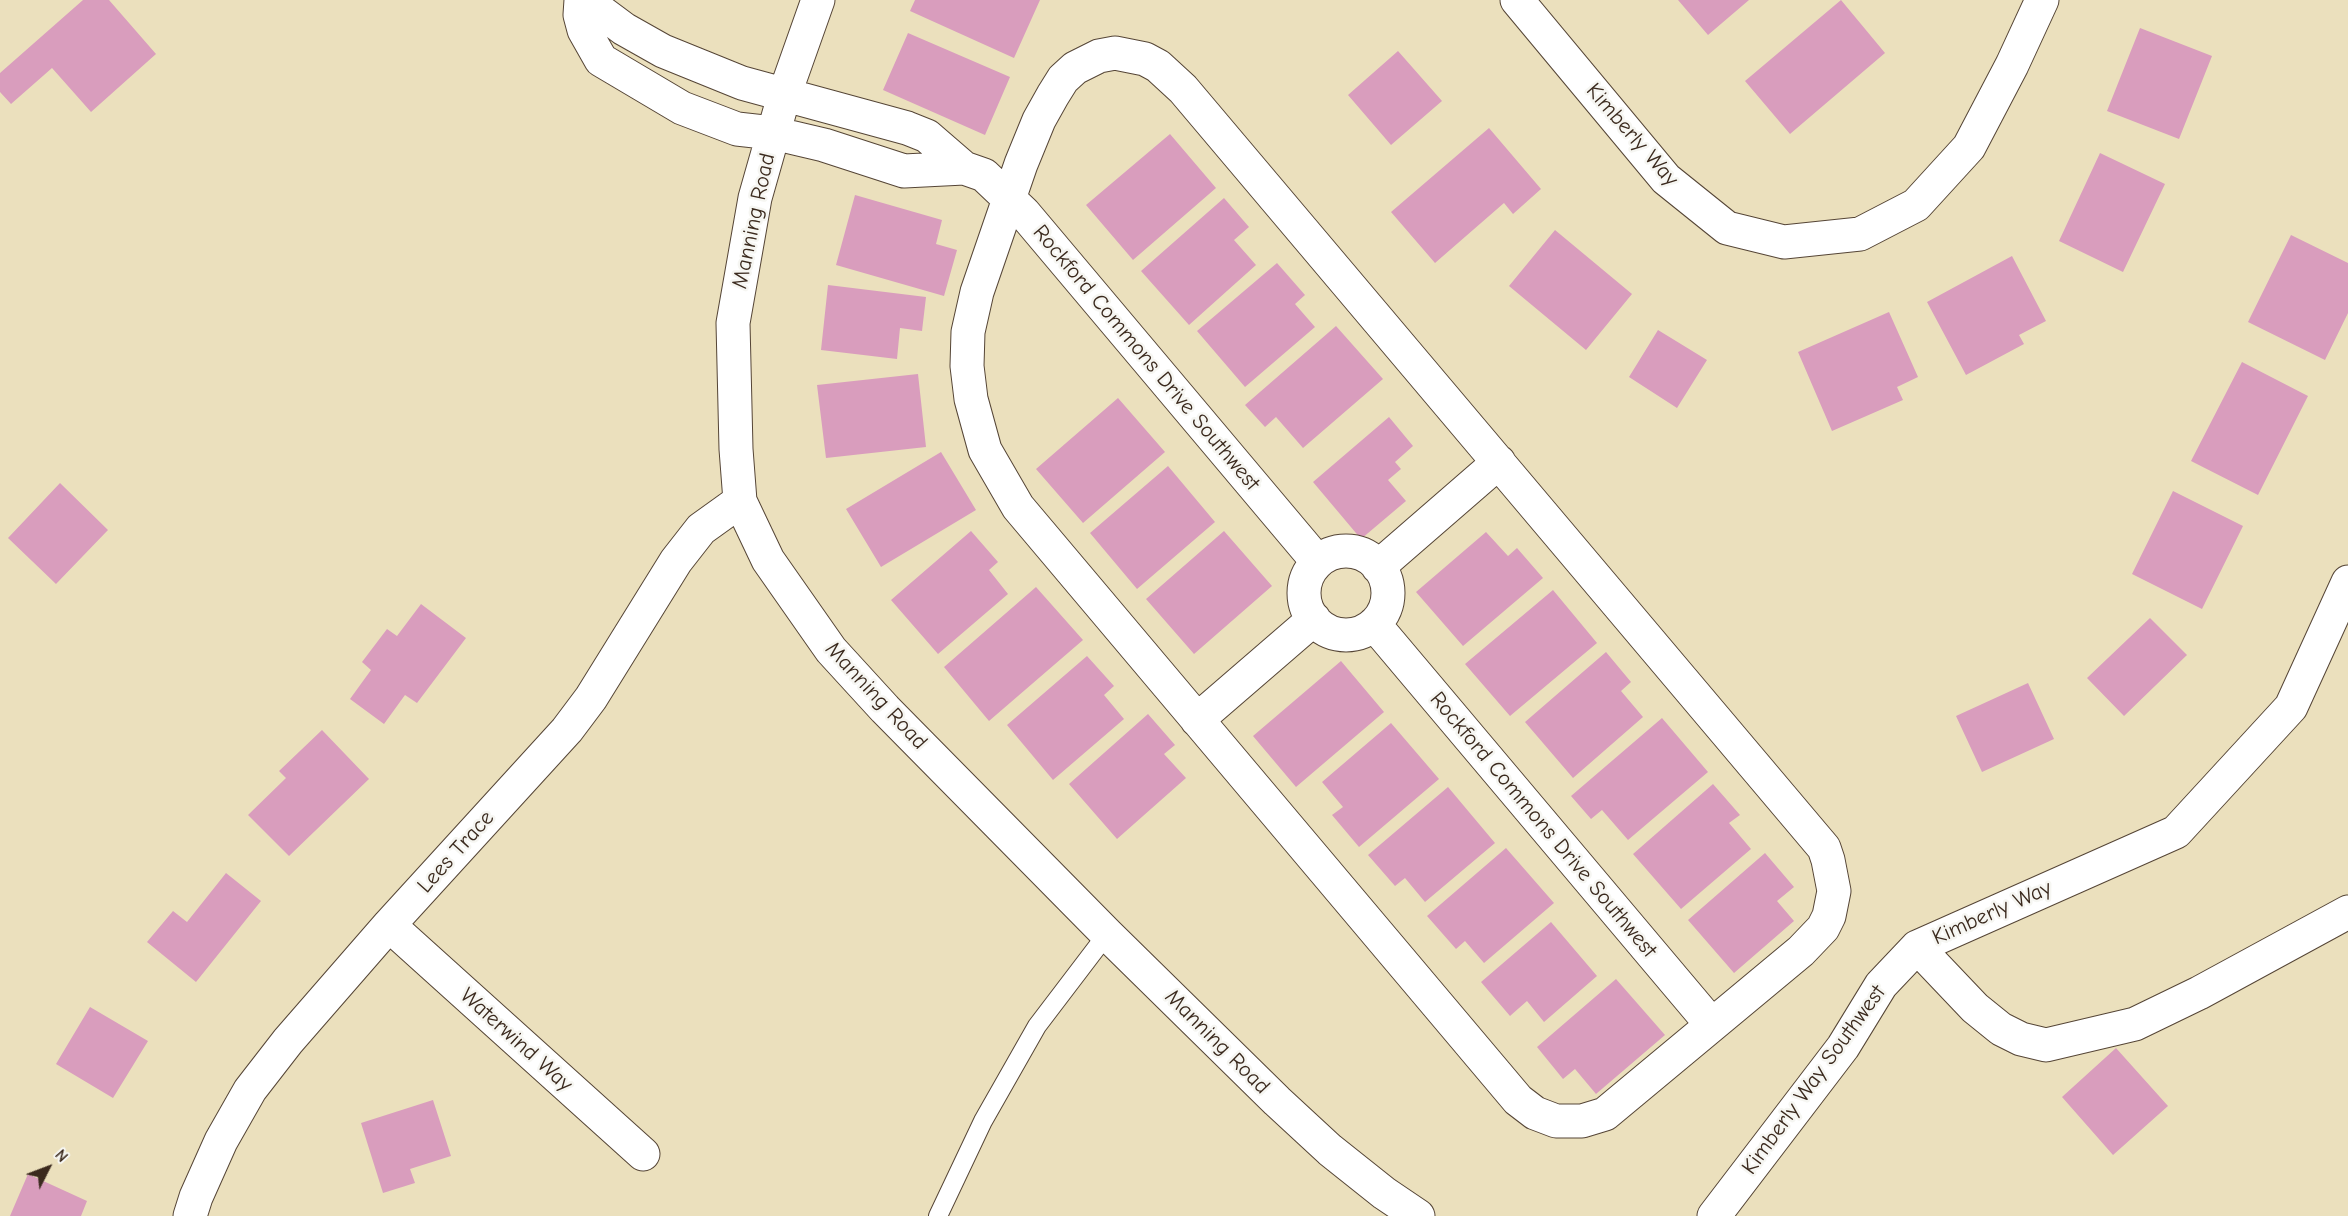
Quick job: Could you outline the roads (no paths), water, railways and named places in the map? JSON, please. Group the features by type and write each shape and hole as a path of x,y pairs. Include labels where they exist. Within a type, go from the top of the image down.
{"street":[{"name":"Rockford Commons Drive Southwest","path":"583,0 624,29 663,51 742,83 877,119 927,136 964,168 984,176 1010,199 1317,561"},
{"path":"583,0 580,15 584,30 601,60 638,84 692,113 737,129 773,133 824,145 904,171 964,168"},
{"name":"Manning Road","path":"818,0 784,96 755,198 732,323 740,501 768,560 831,650 885,709 1107,934 1330,1150 1384,1193 1418,1216"},
{"name":"Kimberly Way","path":"1517,0 1666,179 1727,228 1784,242 1860,234 1916,205 1969,147 2012,65 2042,0"},
{"path":"1115,53 1145,59 1173,77 1817,838 1828,860 1834,891 1829,916 1823,928 1801,951 1605,1114 1569,1123 1545,1118 1518,1100 1018,507 991,464 979,433 968,383 968,332 977,292 1010,199 1039,120 1063,79 1075,68 1099,56 1115,53"},
{"path":"1378,567 1499,462"},
{"name":"Lees Trace","path":"190,1216 221,1141 250,1090 288,1041 389,925 567,730 591,698 676,561 701,529 740,501"},
{"path":"1340,550 1357,552 1372,559 1378,567 1383,572 1388,587 1387,603 1380,618 1368,630 1353,635 1336,635 1320,627 1309,614 1303,599 1305,582 1317,561 1340,550"},
{"name":"Kimberly Way","path":"2348,582 2291,707 2176,832 1917,947 1975,1008 2001,1029 2021,1039 2046,1045 2135,1024 2199,993 2348,912"},
{"path":"1197,720 1314,619"},
{"name":"Rockford Commons Drive Southwest","path":"1374,624 1712,1025"},
{"name":"Waterwind Way","path":"389,925 643,1154"},
{"name":"Kimberly Way Southwest","path":"1714,1216 1843,1047 1881,985 1917,947"}],"lane":[{"path":"938,1216 983,1121 1037,1026 1107,934"}]}
